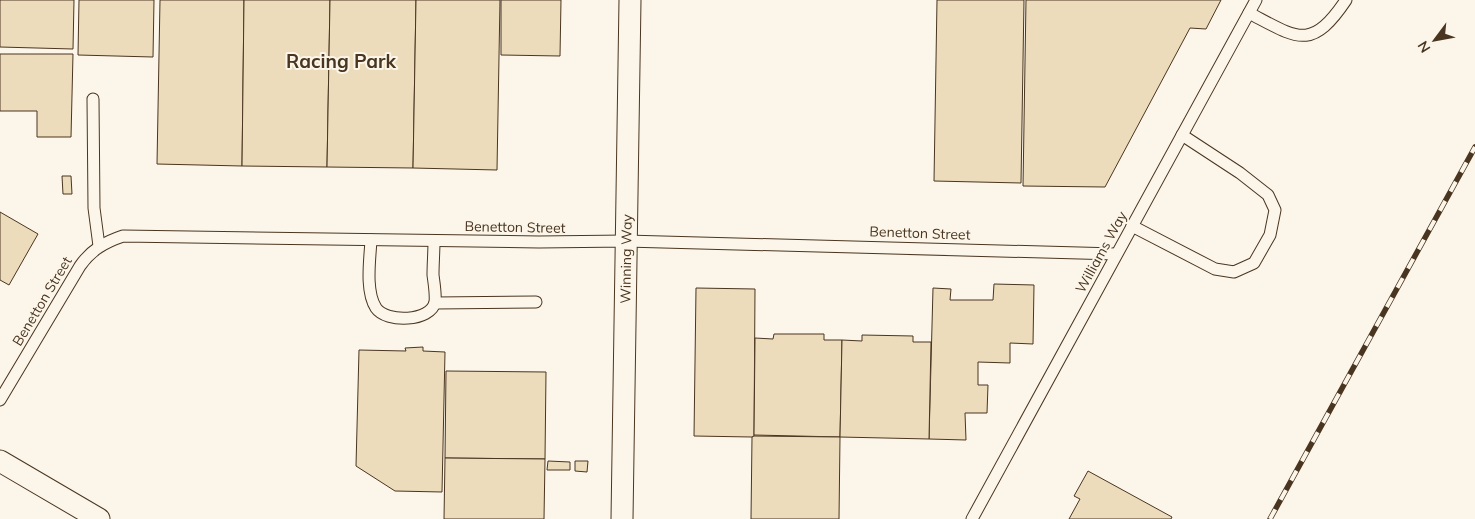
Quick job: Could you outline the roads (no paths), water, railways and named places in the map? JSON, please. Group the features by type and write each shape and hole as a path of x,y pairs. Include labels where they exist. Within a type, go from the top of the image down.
{"street":[{"name":"Winning Way","path":"622,519 630,0"},
{"path":"0,461 99,519"}],"lane":[{"name":"Williams Way","path":"972,519 1256,0"},
{"path":"1249,13 1297,36 1310,35 1321,30 1335,17 1346,0"},
{"path":"94,99 94,208 99,246"},
{"path":"1132,226 1215,269 1234,272 1254,263 1270,235 1275,210 1268,195 1240,173 1182,135"},
{"name":"Benetton Street","path":"0,400 88,255 110,240 123,236 434,241 583,242 626,240 1116,254"},
{"path":"371,240 370,292 376,308 384,315 399,318 417,317 428,312 435,303 434,241"},
{"path":"435,303 536,302"}],"railway":[{"path":"1270,519 1475,147"}],"district":[{"name":"Racing Park","path":"341,61"}]}
